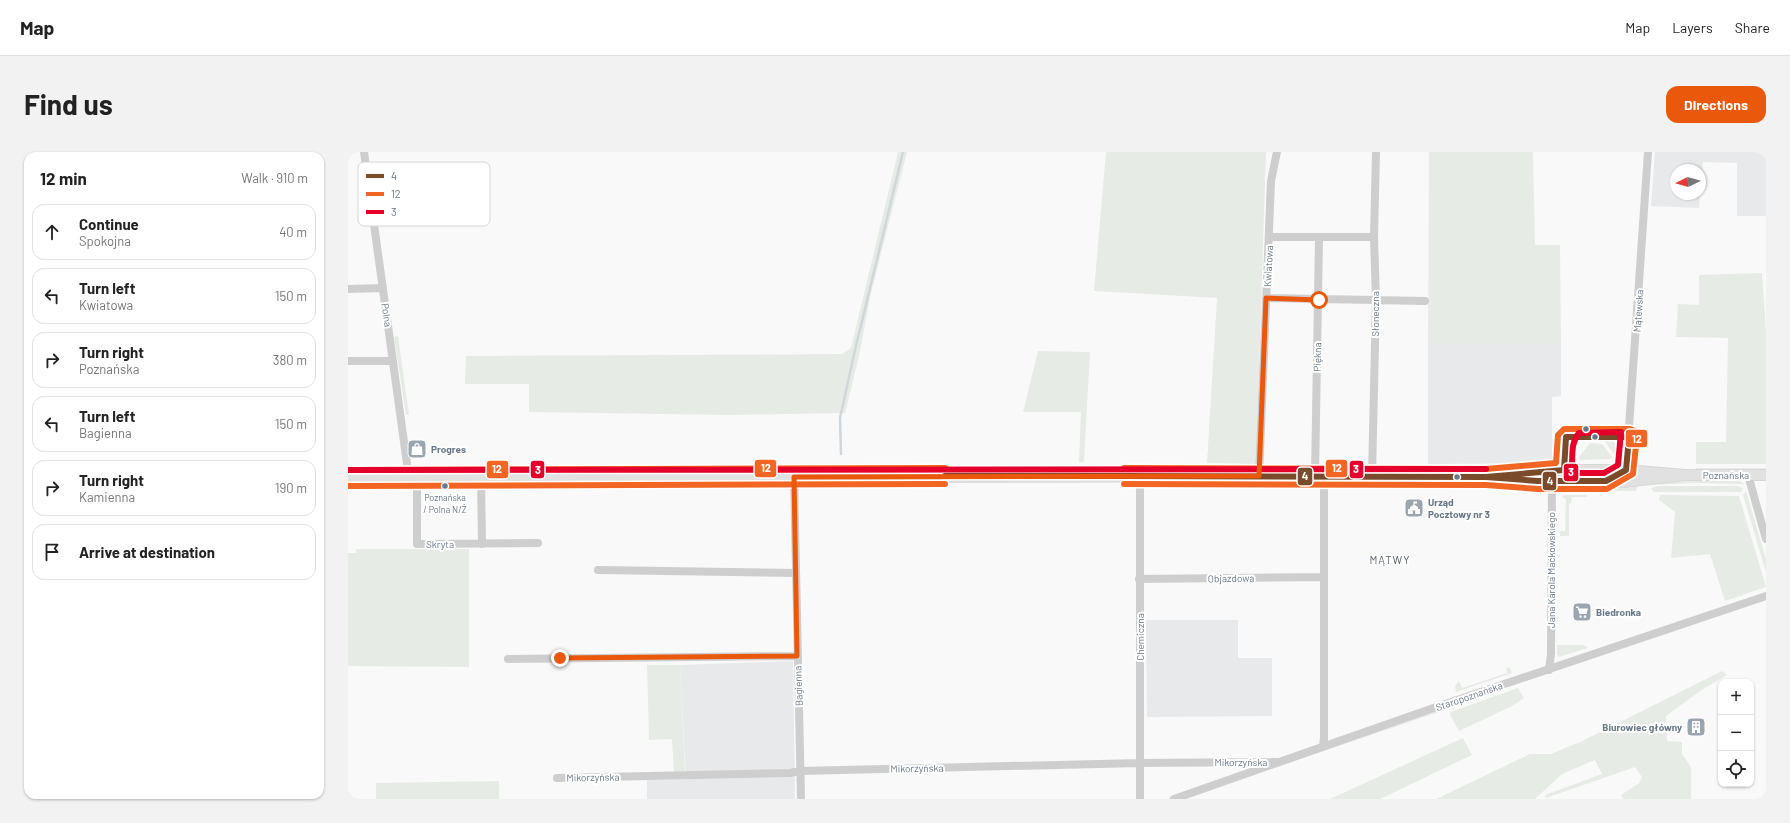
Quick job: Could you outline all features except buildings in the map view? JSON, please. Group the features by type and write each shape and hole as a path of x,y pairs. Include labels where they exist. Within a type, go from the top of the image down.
{"main road":[{"name":"Poznańska","path":"1486,477 1552,470 1626,470 1685,475 1766,475"},
{"name":"Poznańska","path":"348,478 1372,476 1486,477 1552,481 1606,481 1643,480 1685,475"}],"street":[{"name":"Polna","path":"364,152 365,162"},
{"name":"Kwiatowa","path":"1259,476 1270,237 1271,181 1277,152"},
{"name":"Słoneczna","path":"1372,476 1376,300 1374,237 1376,152"},
{"name":"Mątewska","path":"1626,470 1648,152"},
{"name":"Polna","path":"374,226 393,361 413,478"},
{"path":"1270,237 1374,237"},
{"name":"Piękna","path":"1319,238 1319,476"},
{"path":"348,289 383,288"},
{"path":"1266,298 1425,301"},
{"path":"348,362 393,361"},
{"name":"Jana Karola Maćkowskiego","path":"1550,670 1552,470"},
{"path":"1606,481 1626,470 1634,477 1643,480"},
{"path":"1748,475 1766,539"},
{"name":"Chemiczna","path":"1140,476 1140,799"},
{"path":"1319,476 1324,577 1323,746"},
{"name":"Bagienna","path":"794,477 801,799"},
{"name":"Skryta","path":"413,478 417,544 538,543"},
{"path":"482,478 482,544"},
{"path":"598,570 796,573"},
{"name":"Objazdowa","path":"1139,579 1324,577"},
{"name":"Staropoznańska","path":"1174,799 1323,746 1766,596"},
{"path":"508,659 797,656"},
{"path":"1240,762 1242,775"},
{"name":"Mikorzyńska","path":"557,778 1140,763 1277,762"}],"shaded area":[{"path":"898,152 907,152 871,293 859,356 845,413 728,415 529,412 529,384 465,384 466,356 842,354 851,348"},
{"path":"1106,152 1266,152 1256,464 1207,463 1217,298 1094,291"},
{"path":"1429,152 1533,152 1535,245 1560,245 1561,344 1428,344"},
{"path":"1655,152 1766,152 1766,216 1737,216 1737,163 1703,162 1703,164 1670,164 1670,200 1700,200 1699,208 1651,206"},
{"path":"1762,273 1766,332 1766,464 1696,464 1696,442 1726,442 1728,338 1676,337 1678,304 1699,305 1699,275"},
{"path":"398,336 409,415 406,415 394,337"},
{"path":"1428,344 1561,344 1561,396 1552,397 1552,463 1428,464"},
{"path":"1038,351 1090,352 1084,462 1079,462 1081,412 1023,412"},
{"path":"1604,440 1613,441 1619,445 1622,451 1622,460 1618,460"},
{"path":"1590,443 1602,444 1612,457 1611,459 1580,460 1579,457"},
{"path":"1696,468 1766,468 1766,470 1696,471"},
{"path":"1739,481 1745,484 1695,483 1649,485 1647,483"},
{"path":"1638,484 1636,491 1565,491 1555,493 1559,487 1564,486"},
{"path":"1659,486 1737,486 1743,488 1741,492 1654,492 1651,488"},
{"path":"1746,491 1766,559 1766,572 1743,495"},
{"path":"1563,495 1587,495 1587,497 1572,497 1571,503 1569,504 1569,536 1560,536 1560,531 1565,531 1566,499 1563,498"},
{"path":"1660,495 1739,496 1766,587 1725,601 1710,554 1671,558 1675,512 1659,500"},
{"path":"356,549 469,549 469,667 348,666 348,553 356,553"},
{"path":"1146,620 1238,620 1238,658 1272,658 1272,716 1147,717"},
{"path":"1557,645 1584,645 1588,648 1559,657 1557,654"},
{"path":"793,661 795,799 647,799 647,780 686,779 680,665"},
{"path":"647,665 680,665 685,771 674,772 672,739 649,740"},
{"path":"1506,667 1510,668 1512,673 1456,692 1455,686 1459,681 1462,688 1507,673"},
{"path":"1722,671 1727,675 1700,691 1666,716 1667,741 1682,742 1682,754 1691,767 1691,799 1623,799 1621,795 1639,783 1642,777 1635,767 1546,798 1545,795 1602,774 1595,760 1562,774 1535,799 1436,799 1530,754 1551,754 1580,742"},
{"path":"1518,688 1524,698 1512,706 1459,731 1450,715 1450,712"},
{"path":"1439,709 1442,711 1265,771 1266,769"},
{"path":"1463,738 1472,755 1380,799 1330,799"},
{"path":"499,781 499,799 376,799 376,783"}],"waterway":[{"path":"841,454 840,418 903,152"}],"transit line":[{"name":"12","path":"1124,468 1486,469 1556,463 1558,435 1564,429 1630,429 1635,431 1637,436 1633,474 1607,489 1538,489 1486,485 1124,484"},
{"name":"3","path":"1621,432 1618,465 1604,473 1571,473 1573,447 1579,433 1621,432"},
{"name":"4","path":"1566,437 1629,437 1626,470 1606,481 1538,481 1486,477 1564,470 1566,437"},
{"name":"12","path":"348,470 945,468"},
{"name":"3","path":"348,470 1486,469"},
{"name":"4","path":"945,476 1124,476"},
{"name":"4","path":"945,476 1124,476"},
{"name":"4","path":"1124,476 1486,477"},
{"name":"12","path":"348,486 945,484"}],"place":[{"name":"Progres","path":"417,449"},
{"name":"Poznańska / Polna N/Ż","path":"445,486"},
{"name":"Urząd Pocztowy nr 3","path":"1414,508"},
{"name":"Biedronka","path":"1582,612"},
{"name":"Biurowiec główny","path":"1696,727"}],"district":[{"name":"MĄTWY","path":"1390,559"}],"route":[{"path":"560,658 797,656 794,477 1259,476 1266,298 1319,300"}]}
